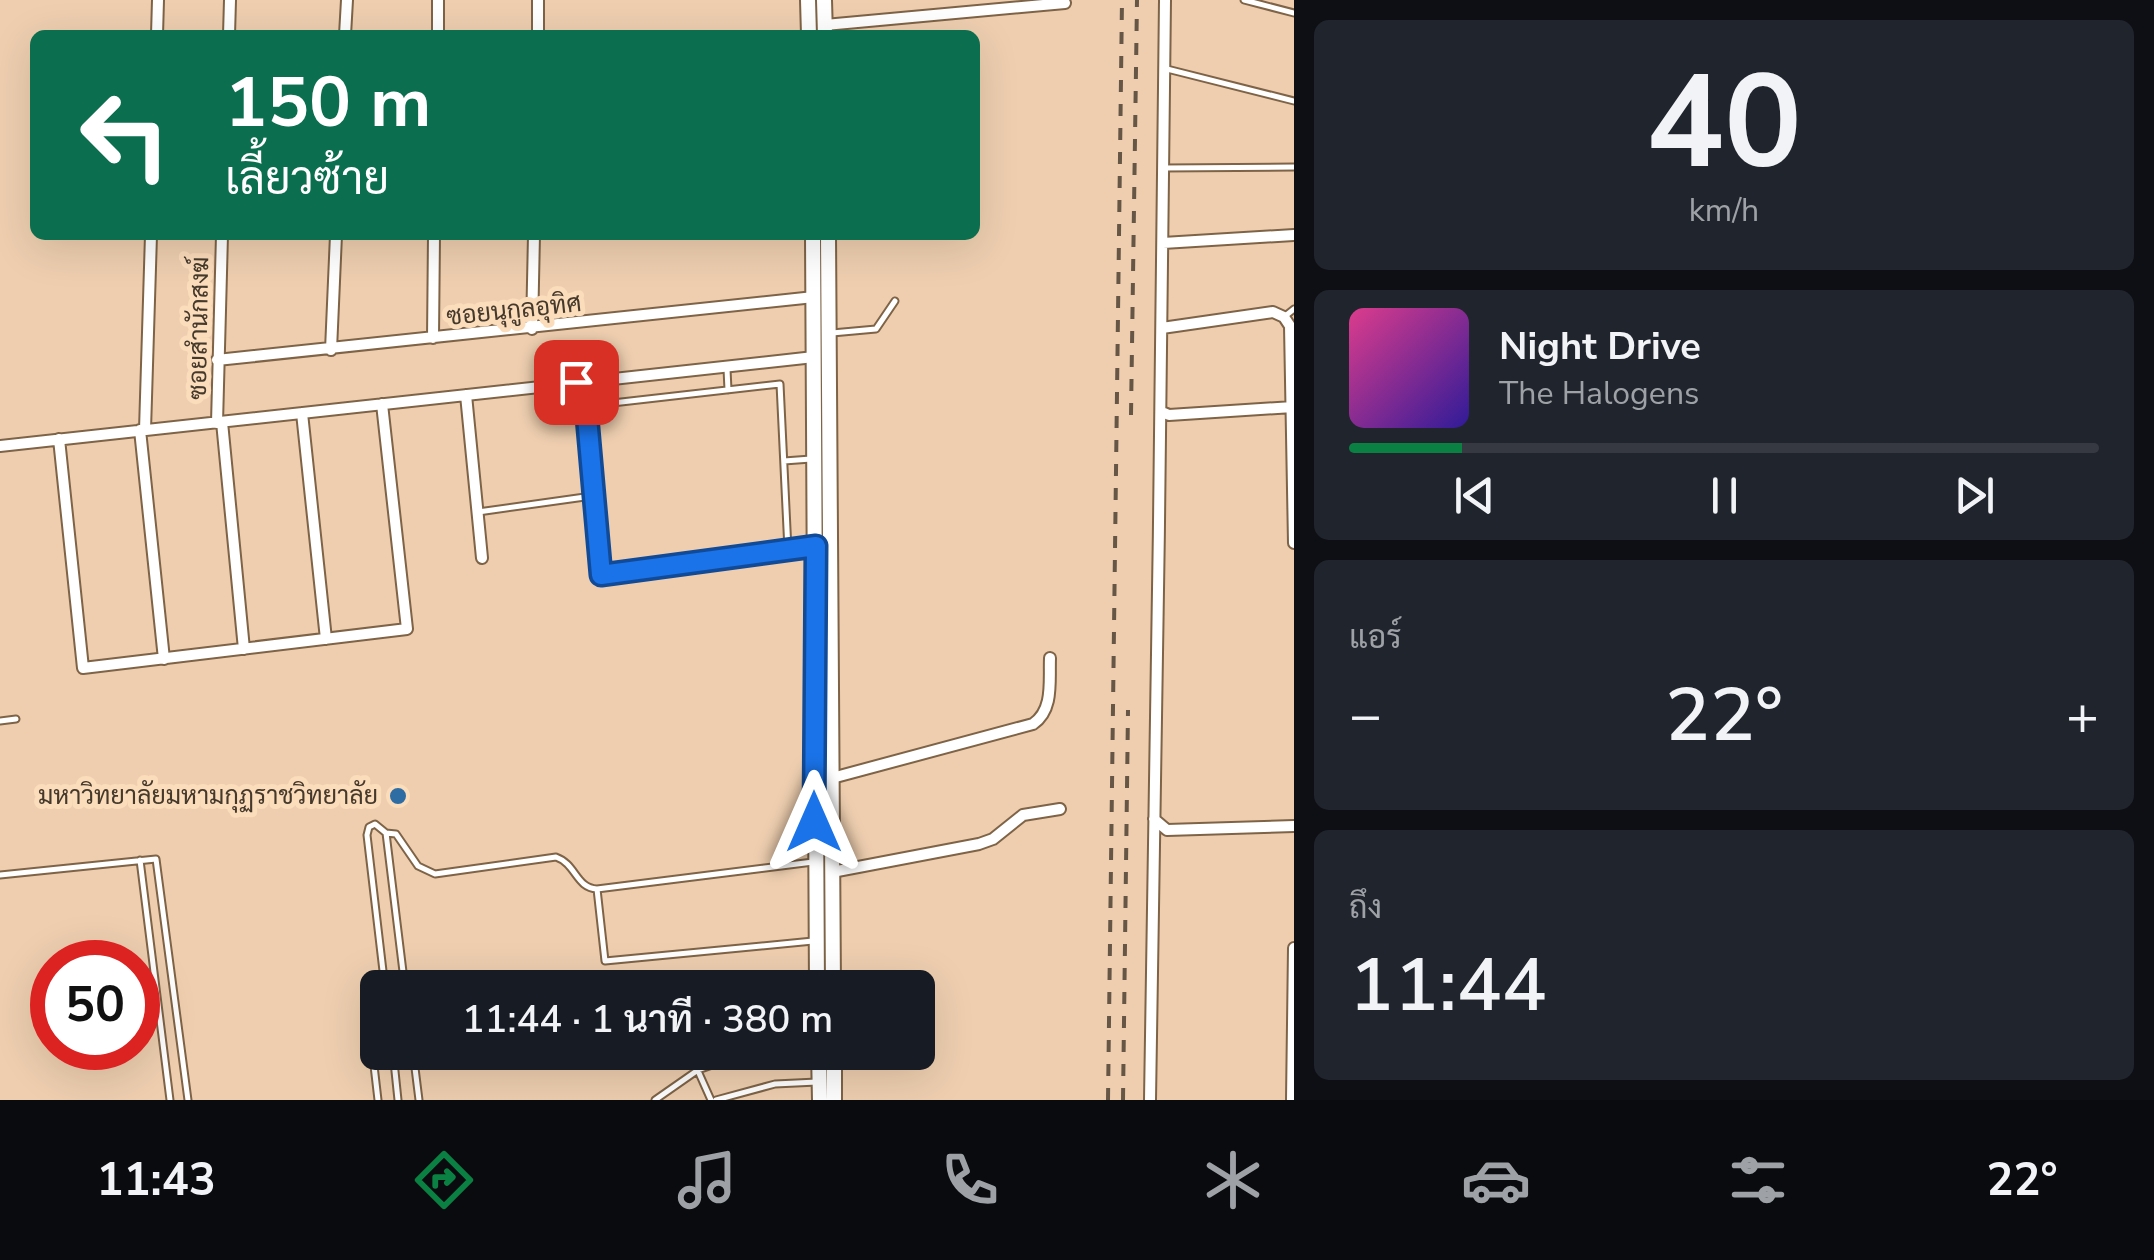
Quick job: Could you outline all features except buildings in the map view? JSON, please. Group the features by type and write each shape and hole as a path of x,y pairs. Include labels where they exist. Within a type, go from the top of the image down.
{"main road":[{"path":"808,0 809,30"},
{"path":"824,0 825,30"},
{"path":"813,240 814,297 822,357 833,970"},
{"path":"817,970 815,458 822,357 829,334 828,240"},
{"path":"824,1070 834,1100"},
{"path":"820,1100 830,1070"}],"street":[{"path":"157,30 158,0"},
{"path":"229,30 230,0"},
{"path":"346,30 347,0"},
{"path":"438,0 438,30"},
{"path":"538,0 538,30"},
{"path":"1150,1100 1165,0"},
{"path":"825,30 1065,2"},
{"path":"1163,243 1294,235"},
{"path":"151,240 143,430 164,659"},
{"name":"ซอยสำนักสงฆ์","path":"222,240 219,422 244,649"},
{"path":"331,350 336,240"},
{"path":"432,338 434,240"},
{"path":"532,329 534,240"},
{"name":"ซอยนุกูลอุทิศ","path":"217,360 814,297"},
{"path":"1162,328 1274,312 1284,317 1292,331 1294,543"},
{"path":"0,446 822,357"},
{"path":"466,395 482,558"},
{"path":"59,439 83,668 407,629 382,404"},
{"path":"1162,412 1170,415 1292,407"},
{"path":"302,413 326,639"},
{"path":"832,778 1033,724 1047,706 1050,658"},
{"path":"832,872 979,844 993,839 1023,815 1060,809"},
{"path":"1154,818 1167,830 1294,826"},
{"path":"1292,1100 1294,948"}],"lane":[{"path":"1244,0 1294,13"},
{"path":"1164,68 1294,101"},
{"path":"1164,168 1294,167"},
{"path":"829,334 876,329 895,300"},
{"path":"1284,317 1294,309"},
{"path":"726,366 728,390"},
{"path":"576,382 586,406 601,575 816,546"},
{"path":"586,406 780,384 788,550"},
{"path":"784,461 815,458"},
{"path":"478,512 592,496"},
{"path":"0,721 16,719"},
{"path":"383,970 367,836 370,826 375,824 396,834 418,866 427,872 556,857 568,863 588,889 814,862"},
{"path":"386,832 403,970"},
{"path":"140,859 170,1100"},
{"path":"0,875 156,859 188,1100"},
{"path":"598,889 605,961 816,940"},
{"path":"375,1070 378,1100"},
{"path":"395,1070 398,1100"},
{"path":"415,1070 419,1100"},
{"path":"655,1100 698,1070 714,1100 774,1084 827,1081"}],"railway":[{"path":"1108,1100 1122,0"},
{"path":"1131,415 1137,0"},
{"path":"1123,1100 1128,710"}],"place":[{"name":"มหาวิทยาลัยมหามกุฏราชวิทยาลัย","path":"398,796"}],"route":[{"path":"576,382 586,406 601,575 816,546 814,822"}]}
